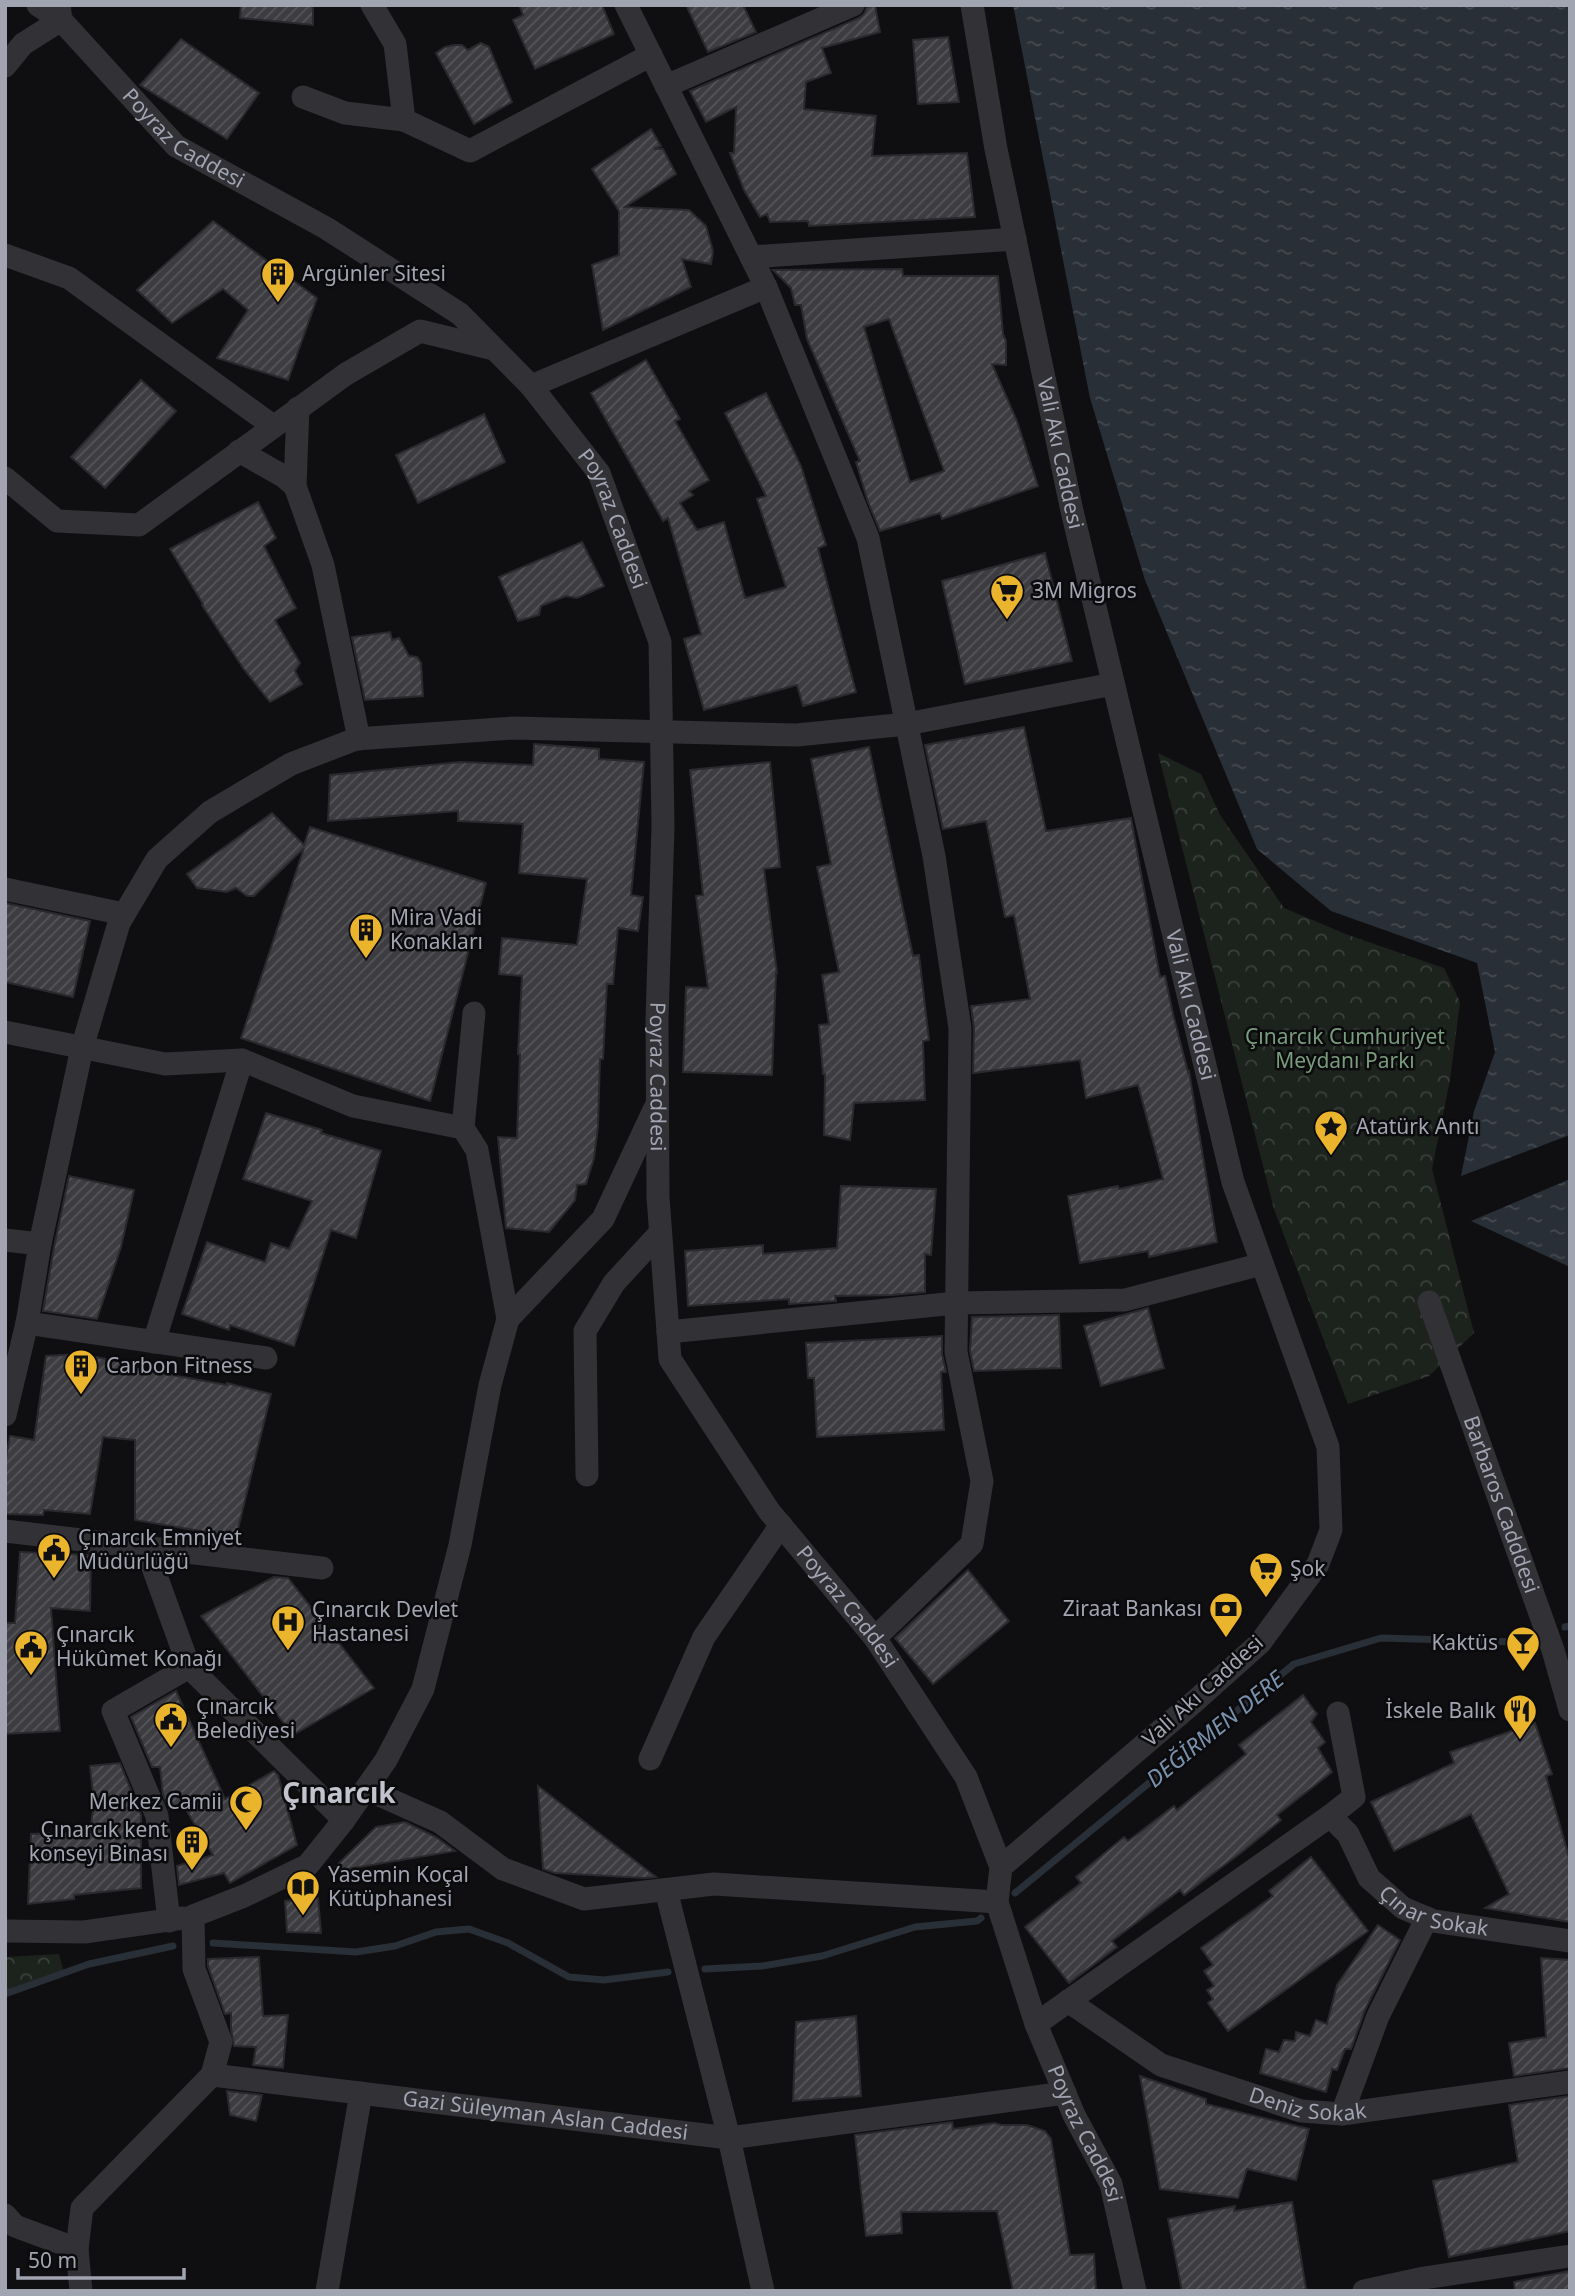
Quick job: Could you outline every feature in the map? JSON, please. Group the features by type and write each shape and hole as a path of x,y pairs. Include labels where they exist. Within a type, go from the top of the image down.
{"street":[{"name":"Poyraz Caddesi","path":"38,5 60,13 176,146 327,228 460,314 531,386 599,473 660,642 663,827 657,1020 658,1197 670,1359 769,1511 875,1638 966,1777 1002,1867 997,1902 1036,2024 1074,2115 1111,2184 1135,2291"},
{"path":"372,5 395,44 404,120"},
{"path":"626,5 766,287 868,538 934,856 960,1028 956,1352 982,1481 972,1545 875,1638"},
{"path":"666,86 806,15 853,5"},
{"name":"Vali Akı Caddesi","path":"972,5 996,149 1072,511 1233,1182 1328,1447 1331,1530 1318,1563 1260,1643 1002,1867"},
{"path":"5,66 23,44 60,13"},
{"path":"303,97 345,113 404,120 470,151 651,55"},
{"path":"751,257 1015,239"},
{"path":"5,255 69,278 274,426"},
{"path":"531,386 766,287"},
{"path":"5,478 57,521 139,525 346,374 420,331 494,349"},
{"path":"298,408 295,486 323,565 359,739"},
{"path":"239,451 283,476 295,486"},
{"path":"5,1415 27,1323 40,1244 82,1048 119,923 157,859 210,812 291,764 359,739 513,729 797,735 907,724 1113,684"},
{"path":"5,889 124,914"},
{"path":"5,1931 83,1932 193,1916 308,1866 386,1760 424,1689 460,1545 490,1385 508,1319 477,1150 463,1128 474,1013"},
{"path":"5,1032 165,1064 242,1060 353,1106 463,1128"},
{"path":"154,1342 242,1060"},
{"path":"508,1319 603,1219 657,1102"},
{"path":"587,1475 585,1331 614,1283 660,1233"},
{"path":"5,1240 40,1244"},
{"path":"668,1332 956,1303 1125,1300 1262,1264"},
{"name":"Barbaros Cadddesi","path":"1429,1302 1553,1650 1570,1710"},
{"path":"27,1323 266,1358"},
{"path":"650,1759 704,1637 781,1525"},
{"path":"5,1531 322,1568"},
{"path":"146,1548 189,1667 344,1820"},
{"path":"169,1921 157,1816 113,1711 189,1667"},
{"path":"1036,2024 1354,1797 1338,1713"},
{"path":"366,1789 440,1822 503,1869 584,1899 714,1884 997,1902"},
{"name":"Çınar Sokak","path":"1330,1816 1348,1834 1369,1878 1403,1908 1427,1919 1570,1941"},
{"path":"666,1890 729,2138 764,2291"},
{"path":"81,2291 77,2249 82,2207 212,2075 220,2042 194,1969 193,1916"},
{"path":"1342,2114 1378,2016 1427,1919"},
{"name":"Deniz Sokak","path":"1068,2001 1161,2065 1301,2111 1342,2114 1570,2082"},
{"name":"Gazi Süleyman Aslan Caddesi","path":"212,2075 729,2138 1065,2093"},
{"path":"327,2291 361,2093"},
{"path":"5,2215 15,2226 77,2249"},
{"path":"1364,2291 1423,2278 1570,2256"}],"green space":[{"name":"Çınarcık Cumhuriyet Meydanı Parkı","path":"1158,753 1201,774 1220,815 1284,908 1348,935 1444,968 1460,1002 1450,1080 1432,1169 1474,1333 1429,1376 1348,1404 1274,1209"},
{"path":"59,1954 64,1974 5,1993 5,1957"}],"water":[{"path":"1013,5 1570,5 1570,1135 1461,1176 1474,1111 1495,1052 1477,963 1331,911 1257,849 1145,580 1090,398"},
{"path":"1570,1179 1570,1267 1471,1221"}],"building":[{"path":"241,5 313,5 313,25 240,18"},
{"path":"519,5 602,5 614,34 535,69 513,20 523,15"},
{"path":"686,5 743,5 756,32 708,52"},
{"path":"875,5 880,32 822,48 831,73 806,82 804,109 876,116 872,156 967,153 975,217 809,226 808,221 770,222 767,214 760,217 744,190 730,153 734,153 736,107 706,122 690,91 859,18 867,7"},
{"path":"948,37 959,102 918,104 913,40"},
{"path":"181,39 259,93 227,139 140,85"},
{"path":"481,43 489,47 512,102 474,124 436,53 454,45 462,45 468,50"},
{"path":"651,129 661,146 654,149 663,149 676,174 625,207 689,210 706,226 713,251 711,264 682,259 691,287 603,330 592,265 619,255 619,211 592,169"},
{"name":"Argünler Sitesi","path":"213,221 317,298 288,380 217,358 248,310 223,289 172,323 137,290"},
{"path":"902,269 903,276 998,276 1003,334 1006,341 1006,365 992,364 1017,421 1038,486 942,519 940,513 880,531 856,462 860,461 807,339 801,305 795,305 791,288 773,270","holes":["889,319 944,471 910,482 864,327"]},
{"path":"646,360 680,419 675,421 709,480 689,491 693,495 680,503 697,530 724,522 745,598 786,587 757,499 766,496 725,413 766,393 801,466 826,545 818,548 856,692 803,706 797,685 704,710 684,639 701,634 668,518 663,521 591,393"},
{"path":"141,380 176,411 105,488 71,457"},
{"path":"484,414 505,462 418,503 396,455"},
{"path":"258,502 276,538 264,546 296,608 275,620 300,663 295,671 302,684 270,702 243,668 170,549"},
{"path":"582,542 604,586 577,598 566,596 541,606 539,615 518,621 499,577"},
{"name":"3M Migros","path":"1045,553 1072,661 965,684 942,581"},
{"path":"390,632 392,640 399,638 409,656 417,657 421,663 423,696 365,700 352,637"},
{"path":"1024,727 1046,831 1131,818 1160,977 1165,976 1189,1071 1217,1242 1149,1257 1148,1251 1080,1263 1068,1196 1163,1179 1138,1085 1086,1098 1080,1060 973,1073 974,1028 971,1006 1030,999 1014,915 1005,917 986,821 943,829 925,745"},
{"path":"534,744 599,749 599,759 644,762 631,895 643,897 638,931 618,928 613,984 607,984 594,1158 586,1184 577,1185 575,1200 549,1232 506,1228 498,1137 517,1138 522,976 499,974 502,938 577,945 587,879 519,873 523,824 458,821 458,811 328,821 330,775 460,762 533,765"},
{"path":"869,747 913,956 919,955 929,1040 923,1041 925,1100 854,1103 850,1140 824,1135 825,1074 819,1025 829,1024 822,975 839,972 817,867 831,864 811,759"},
{"path":"770,762 780,867 764,869 777,973 772,1075 683,1072 686,987 708,988 696,896 703,895 690,770"},
{"name":"Mira Vadi Konakları","path":"272,813 304,845 310,827 486,883 430,1101 241,1038 304,848 254,896 247,896 236,888 227,892 197,888 187,874"},
{"path":"5,903 90,921 73,997 5,982"},
{"path":"266,1113 381,1151 356,1238 331,1230 294,1346 230,1325 229,1330 182,1314 207,1242 265,1262 271,1243 289,1249 312,1201 243,1179"},
{"path":"69,1176 134,1190 121,1247 97,1319 43,1311"},
{"path":"841,1186 936,1189 931,1255 925,1254 925,1292 835,1296 836,1301 789,1304 789,1299 688,1306 685,1251 763,1245 763,1254 837,1248"},
{"path":"1148,1308 1164,1368 1101,1386 1084,1326"},
{"path":"1059,1315 1061,1368 974,1371 970,1351 972,1317"},
{"path":"942,1336 946,1372 941,1372 944,1430 817,1437 814,1378 808,1378 806,1343"},
{"path":"80,1354 122,1362 122,1366 227,1383 271,1394 236,1537 135,1520 135,1440 103,1437 90,1514 44,1510 43,1515 5,1514 5,1463 10,1436 34,1440 46,1356"},
{"path":"20,1552 91,1555 90,1611 51,1608 60,1731 5,1734 5,1623 15,1623"},
{"path":"968,1570 1009,1621 933,1684 895,1638"},
{"name":"Çınarcık Devlet Hastanesi","path":"274,1577 288,1578 374,1688 293,1735 201,1616"},
{"path":"176,1691 225,1799 274,1771 278,1775 297,1845 230,1883 224,1873 179,1885 177,1866 213,1855 182,1803 169,1809 163,1795 160,1767 152,1767 131,1717"},
{"path":"1303,1695 1317,1714 1311,1722 1325,1742 1318,1748 1332,1772 1277,1815 1281,1820 1242,1852 1184,1895 1180,1890 1112,1941 1117,1947 1069,1983 1025,1927 1081,1883 1076,1877 1124,1837 1128,1841 1174,1806 1177,1810 1246,1754 1239,1745"},
{"path":"1535,1723 1552,1774 1546,1776 1570,1861 1570,1922 1485,1908 1509,1894 1471,1814 1394,1851 1371,1802 1454,1763 1450,1752"},
{"path":"120,1763 141,1815 141,1888 74,1895 74,1899 28,1904 31,1834 90,1832 94,1802 90,1766"},
{"path":"538,1786 656,1877 555,1873 543,1869"},
{"path":"405,1822 436,1837 455,1851 330,1872 376,1827"},
{"path":"1311,1857 1368,1931 1228,2031 1208,2003 1213,1999 1207,1990 1214,1986 1204,1971 1213,1965 1201,1948 1273,1896 1269,1891"},
{"name":"Yasemin Koçal Kütüphanesi","path":"318,1898 321,1933 287,1932 285,1901"},
{"path":"1378,1925 1400,1940 1365,2010 1351,2049 1345,2049 1337,2070 1332,2069 1326,2092 1260,2073 1266,2049 1279,2052 1284,2040 1295,2041 1296,2032 1310,2036 1316,2020 1327,2024 1337,1985"},
{"path":"259,1957 263,2016 288,2015 283,2068 253,2065 256,2047 234,2046 231,2013 225,2014 208,1966 208,1959"},
{"path":"1541,1958 1570,1960 1570,2068 1514,2076 1509,2043 1546,2037"},
{"path":"856,2016 861,2096 793,2101 796,2022"},
{"path":"1140,2076 1206,2099 1206,2104 1309,2129 1296,2180 1247,2169 1238,2198 1160,2189"},
{"path":"227,2091 262,2095 256,2121 230,2115"},
{"path":"1570,2096 1570,2231 1449,2257 1433,2181 1518,2162 1509,2105"},
{"path":"952,2122 953,2129 995,2123 1027,2125 1045,2131 1051,2139 1070,2255 1094,2254 1096,2291 1013,2291 997,2211 901,2212 902,2233 866,2236 855,2135"},
{"path":"1292,2202 1306,2289 1182,2291 1168,2219 1235,2206 1234,2211"},
{"path":"1570,2271 1570,2291 1515,2291 1514,2282"}],"waterway":[{"path":"1565,1627 1570,1626"},
{"name":"DEĞİRMEN DERE","path":"1015,1893 1294,1664 1381,1638 1517,1642 1530,1638"},
{"name":"DEĞİRMEN DERE","path":"705,1969 762,1966 822,1956 915,1927 977,1921 981,1918"},
{"name":"DEĞİRMEN DERE","path":"213,1943 356,1952 395,1946 436,1932 469,1929 508,1943 569,1977 604,1980 668,1972"},
{"name":"DEĞİRMEN DERE","path":"5,1994 89,1964 173,1946"}],"place":[{"name":"Argünler Sitesi","path":"278,304"},
{"name":"3M Migros","path":"1007,621"},
{"name":"Mira Vadi Konakları","path":"366,960"},
{"name":"Atatürk Anıtı","path":"1331,1157"},
{"name":"Carbon Fitness","path":"81,1396"},
{"name":"Çınarcık Emniyet Müdürlüğü","path":"54,1580"},
{"name":"Şok","path":"1266,1599"},
{"name":"Ziraat Bankası","path":"1226,1639"},
{"name":"Çınarcık Devlet Hastanesi","path":"288,1652"},
{"name":"Kaktüs","path":"1523,1673"},
{"name":"Çınarcık Hükûmet Konağı","path":"31,1677"},
{"name":"İskele Balık","path":"1520,1741"},
{"name":"Çınarcık Belediyesi","path":"171,1749"},
{"name":"Merkez Camii","path":"246,1832"},
{"name":"Çınarcık kent konseyi Binası","path":"192,1872"},
{"name":"Yasemin Koçal Kütüphanesi","path":"303,1917"}],"district":[{"name":"Çınarcık","path":"339,1793"}]}
